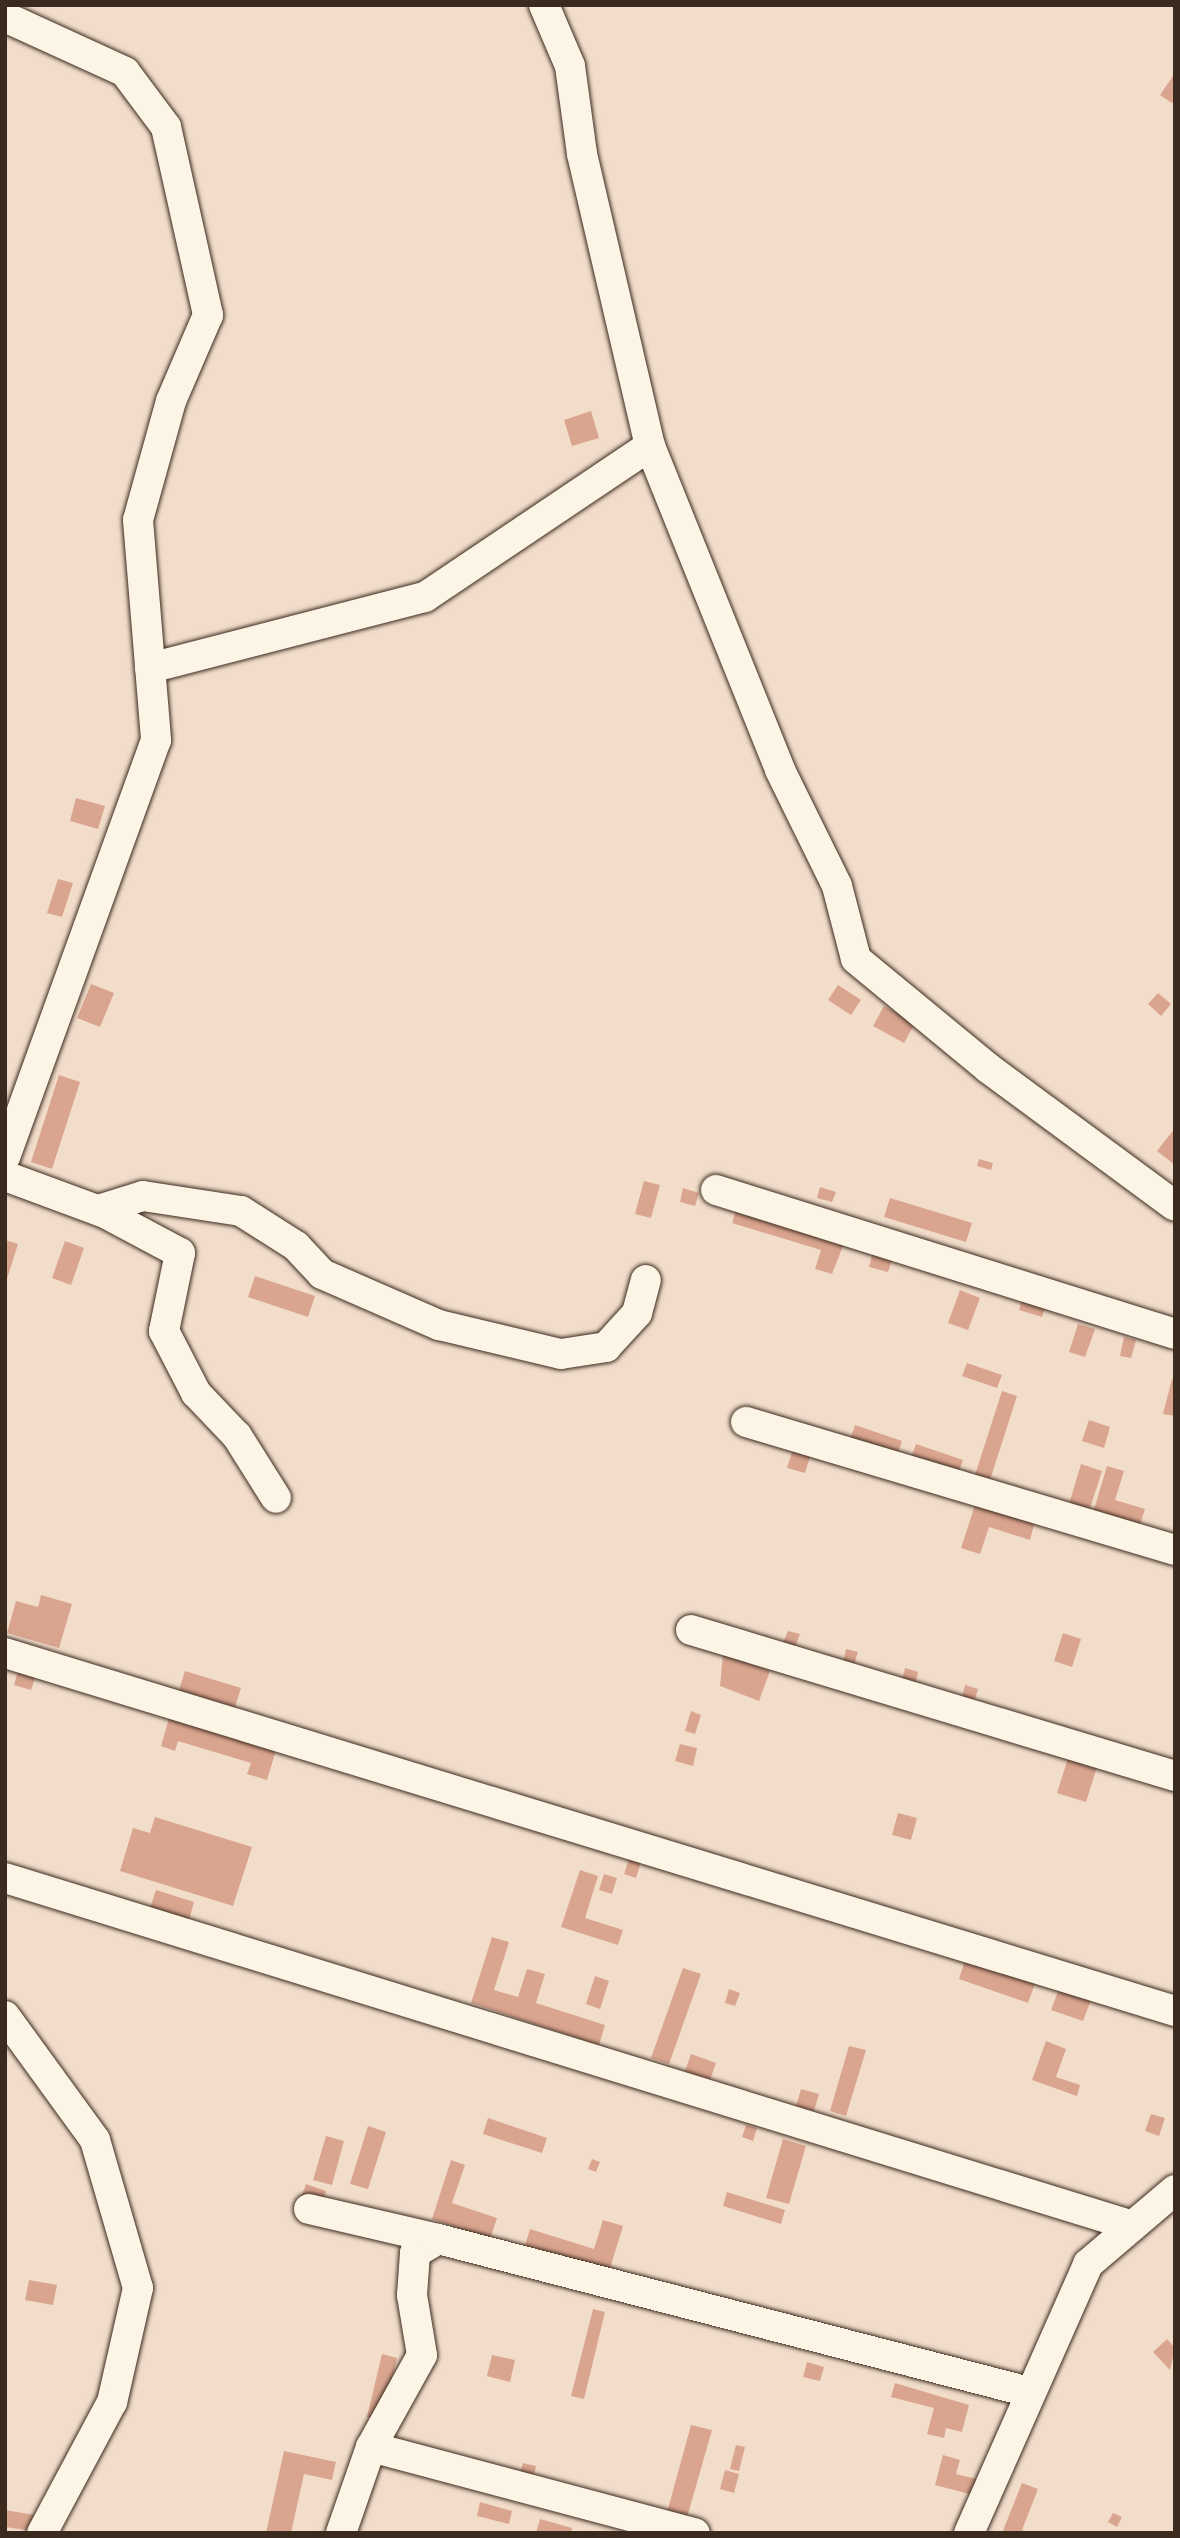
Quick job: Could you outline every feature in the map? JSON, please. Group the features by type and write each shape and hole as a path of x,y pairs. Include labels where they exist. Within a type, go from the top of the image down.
{"street":[{"path":"544,5 570,66 582,154 650,446 780,769 837,886 856,958 988,1068 1175,1206"},
{"path":"5,17 125,72 166,127 208,315 171,401 138,520 156,740 5,1157"},
{"path":"150,668 425,597 650,446"},
{"path":"5,1176 98,1210 180,1253 164,1331 196,1393 237,1436 276,1498"},
{"path":"716,1189 1175,1334"},
{"path":"98,1210 144,1196 241,1211 334,1279 439,1325 561,1354 606,1347 637,1312 646,1280"},
{"path":"746,1422 1175,1550"},
{"path":"691,1630 1175,1776"},
{"path":"5,1653 1175,2011"},
{"path":"5,1878 1133,2226"},
{"path":"5,2016 95,2140 138,2288 112,2402 41,2533"},
{"path":"969,2533 1029,2392 1088,2264 1175,2190"},
{"path":"309,2209 438,2239 1029,2392"},
{"path":"341,2533 370,2446 422,2355 412,2295 415,2253 438,2239"},
{"path":"370,2446 695,2533"}],"building":[{"path":"1175,73 1175,99 1172,103 1160,95"},
{"path":"591,411 599,438 572,446 564,420"},
{"path":"76,798 105,806 98,829 70,821"},
{"path":"58,879 73,883 62,917 47,913"},
{"path":"91,984 114,993 100,1027 77,1018"},
{"path":"838,985 861,1000 851,1015 828,1000"},
{"path":"1158,993 1171,1004 1161,1016 1148,1004"},
{"path":"884,1006 915,1023 904,1043 873,1026"},
{"path":"59,1075 80,1082 52,1169 31,1162"},
{"path":"1175,1128 1175,1165 1157,1151"},
{"path":"979,1159 993,1163 991,1170 977,1166"},
{"path":"644,1181 660,1185 651,1218 635,1214"},
{"path":"820,1187 836,1192 832,1202 817,1198"},
{"path":"683,1188 699,1193 695,1206 680,1202"},
{"path":"890,1198 972,1223 966,1242 884,1217"},
{"path":"738,1204 847,1236 832,1274 815,1269 821,1250 732,1223"},
{"path":"5,1240 18,1244 6,1282 5,1282"},
{"path":"65,1241 84,1248 71,1285 52,1278"},
{"path":"875,1244 895,1250 888,1272 869,1267"},
{"path":"255,1276 315,1296 308,1317 248,1297"},
{"path":"960,1290 980,1298 968,1330 948,1323"},
{"path":"1022,1299 1045,1307 1042,1317 1019,1310"},
{"path":"1078,1324 1095,1329 1085,1357 1069,1352"},
{"path":"1124,1337 1136,1340 1131,1358 1120,1356"},
{"path":"967,1363 1002,1375 997,1388 962,1376"},
{"path":"1172,1379 1175,1379 1175,1416 1163,1414"},
{"path":"1002,1391 1017,1396 990,1480 975,1475"},
{"path":"1089,1420 1110,1427 1104,1448 1082,1441"},
{"path":"855,1425 902,1441 897,1456 850,1440"},
{"path":"916,1444 963,1460 958,1474 911,1458"},
{"path":"793,1449 811,1454 805,1473 787,1468"},
{"path":"1081,1464 1102,1471 1089,1511 1069,1504"},
{"path":"1107,1466 1124,1471 1115,1500 1145,1509 1139,1528 1093,1513"},
{"path":"976,1502 1035,1521 1030,1540 989,1527 980,1554 961,1548"},
{"path":"41,1595 72,1604 59,1648 7,1633 16,1601 38,1607"},
{"path":"788,1631 800,1634 795,1647 783,1643"},
{"path":"1063,1633 1081,1639 1072,1667 1054,1661"},
{"path":"846,1649 858,1652 854,1665 843,1663"},
{"path":"723,1654 770,1671 759,1701 720,1686"},
{"path":"19,1667 37,1672 31,1690 14,1685"},
{"path":"905,1668 918,1672 915,1685 902,1681"},
{"path":"185,1671 241,1688 235,1707 179,1690"},
{"path":"965,1685 978,1689 974,1702 962,1698"},
{"path":"691,1711 701,1715 695,1734 685,1731"},
{"path":"170,1715 277,1747 267,1780 247,1774 251,1763 178,1741 175,1751 161,1746"},
{"path":"680,1744 697,1748 693,1766 675,1761"},
{"path":"1068,1758 1097,1767 1086,1802 1057,1793"},
{"path":"898,1813 917,1818 911,1840 892,1835"},
{"path":"155,1817 252,1847 233,1906 120,1871 133,1828 150,1833"},
{"path":"629,1859 641,1862 636,1878 624,1874"},
{"path":"580,1870 598,1876 585,1918 623,1930 618,1945 561,1927"},
{"path":"604,1874 617,1878 612,1894 599,1890"},
{"path":"156,1890 194,1902 189,1920 150,1908"},
{"path":"492,1937 509,1942 494,1990 518,1997 527,1969 545,1974 536,2003 605,2025 599,2045 471,2003"},
{"path":"966,1957 1036,1981 1028,2003 959,1979"},
{"path":"683,1968 701,1974 669,2064 651,2058"},
{"path":"595,1976 609,1981 600,2009 586,2004"},
{"path":"729,1989 740,1993 735,2006 725,2003"},
{"path":"1059,1989 1091,2000 1083,2021 1051,2010"},
{"path":"1046,2041 1066,2049 1056,2077 1080,2085 1077,2096 1032,2080"},
{"path":"849,2046 866,2050 846,2116 830,2111"},
{"path":"691,2054 716,2063 710,2080 685,2071"},
{"path":"801,2089 819,2094 814,2111 796,2106"},
{"path":"1151,2114 1165,2118 1159,2136 1145,2131"},
{"path":"488,2118 547,2138 542,2153 483,2134"},
{"path":"746,2125 757,2128 753,2141 742,2137"},
{"path":"368,2126 386,2132 368,2189 350,2184"},
{"path":"326,2136 344,2141 332,2185 313,2180"},
{"path":"783,2139 806,2146 789,2204 766,2198"},
{"path":"592,2159 600,2162 596,2172 588,2169"},
{"path":"451,2160 465,2165 452,2203 497,2218 490,2239 432,2219"},
{"path":"306,2184 326,2191 321,2208 300,2201"},
{"path":"727,2192 785,2210 781,2224 723,2206"},
{"path":"603,2220 623,2226 608,2275 524,2249 530,2229 594,2249"},
{"path":"29,2280 57,2285 53,2305 25,2300"},
{"path":"593,2309 605,2312 584,2399 571,2396"},
{"path":"1167,2339 1175,2348 1170,2370 1153,2352"},
{"path":"382,2354 397,2358 382,2421 367,2417"},
{"path":"492,2355 515,2360 510,2382 487,2376"},
{"path":"807,2362 824,2367 820,2381 803,2377"},
{"path":"895,2383 969,2405 962,2432 946,2428 944,2438 927,2434 934,2408 891,2397"},
{"path":"691,2425 712,2430 686,2521 666,2516"},
{"path":"736,2445 745,2447 739,2471 730,2469"},
{"path":"284,2451 336,2462 332,2480 304,2474 291,2533 266,2533"},
{"path":"943,2455 960,2460 956,2474 981,2480 977,2496 935,2485"},
{"path":"523,2463 536,2466 533,2480 519,2477"},
{"path":"725,2470 739,2474 734,2493 720,2489"},
{"path":"1022,2483 1038,2489 1022,2530 1029,2533 1002,2533"},
{"path":"480,2502 512,2511 509,2524 477,2516"},
{"path":"5,2510 40,2516 33,2531 5,2527"},
{"path":"1113,2513 1122,2517 1117,2527 1108,2522"},
{"path":"540,2519 572,2528 571,2533 536,2533"}]}
